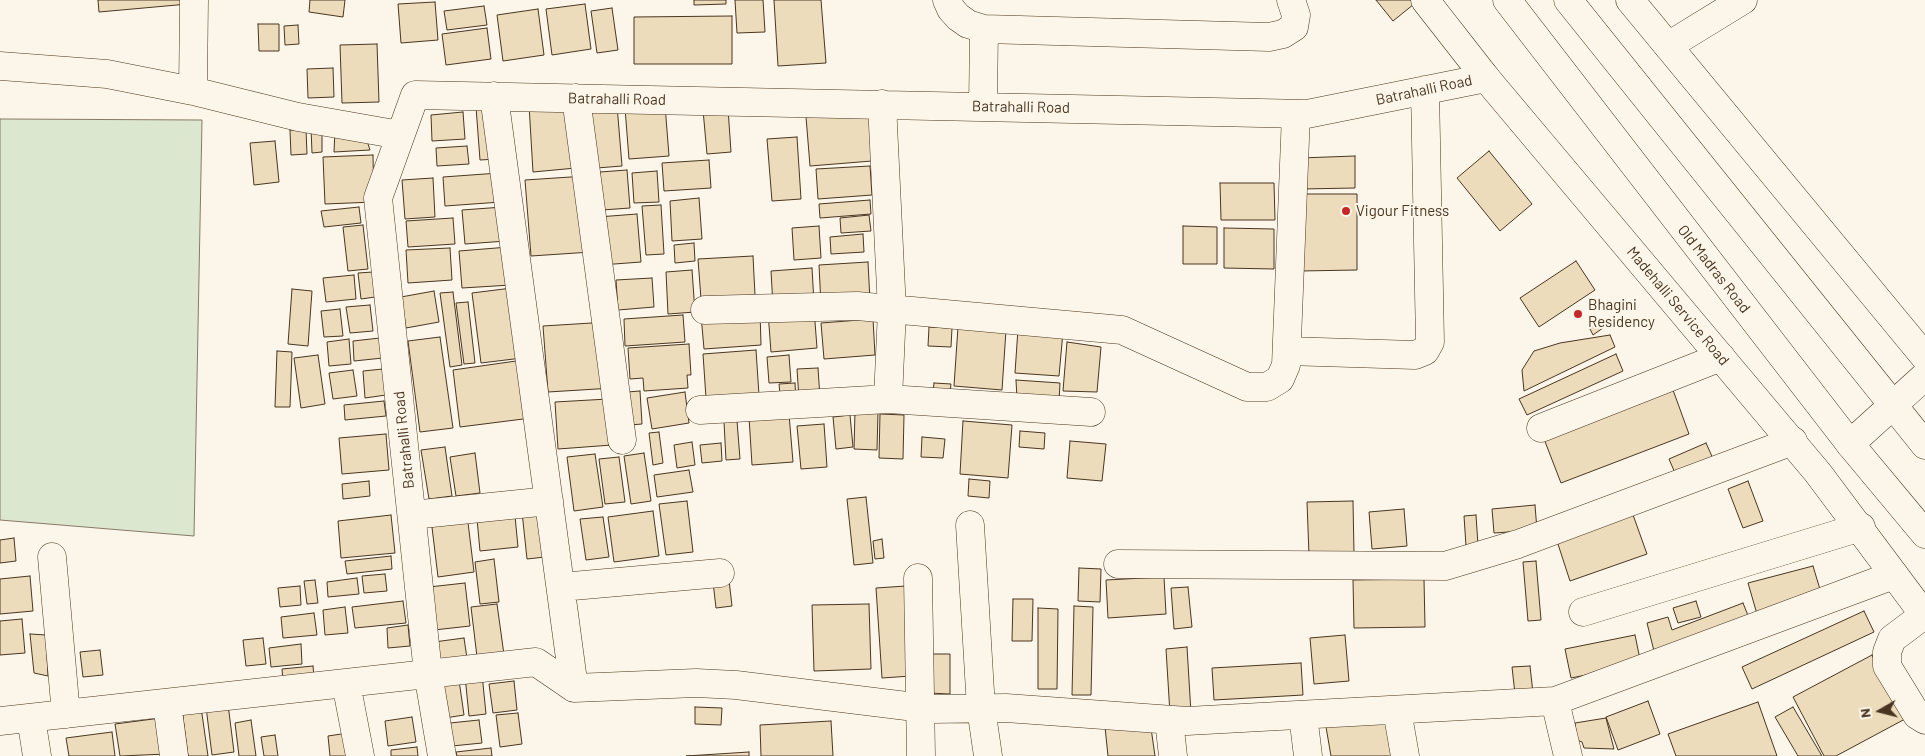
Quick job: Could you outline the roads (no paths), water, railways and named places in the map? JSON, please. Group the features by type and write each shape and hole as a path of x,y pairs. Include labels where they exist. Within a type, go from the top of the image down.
{"main road":[{"path":"193,91 194,0"},
{"path":"947,0 951,9 958,17 968,24 984,29 1269,37 1284,34 1294,27 1296,15 1291,0"},
{"name":"Madehalli Service Road","path":"1425,0 1486,78 1793,441 1861,527 1925,616"},
{"name":"Old Madras Road","path":"1507,0 1850,444 1925,534"},
{"path":"1568,0 1925,445"},
{"path":"1630,0 1925,357"},
{"path":"1668,46 1743,0"},
{"path":"983,106 984,29"},
{"path":"0,66 107,74 193,91 298,118 400,134"},
{"name":"Batrahalli Road","path":"442,756 428,673 378,198 415,95 1308,114 1486,78"},
{"path":"1287,351 1415,354 1425,351 1430,342 1426,90"},
{"path":"494,96 574,688"},
{"path":"576,98 622,440"},
{"path":"882,104 892,310 888,399"},
{"path":"705,310 857,306 1122,330 1247,387 1267,387 1280,379 1286,365 1296,114"},
{"path":"1540,428 1721,357"},
{"path":"1850,444 1925,376"},
{"path":"700,410 888,399 1091,412"},
{"path":"1118,564 1445,566 1518,544 1793,441"},
{"path":"412,515 549,501"},
{"path":"970,525 981,708 988,756"},
{"path":"1583,612 1861,527"},
{"path":"52,557 66,714"},
{"path":"561,587 720,573"},
{"path":"0,722 536,662 574,688 696,683 736,685 919,708 981,708 1187,721 1555,701 1894,575"},
{"path":"918,578 921,756"},
{"path":"1925,616 1892,639 1887,652 1887,666 1917,716 1925,720"},
{"path":"346,683 360,756"},
{"path":"1555,701 1568,756"},
{"path":"167,703 174,756"},
{"path":"1396,710 1405,756"},
{"path":"1303,715 1308,756"},
{"path":"31,718 36,756"},
{"path":"1169,720 1174,756"}],"place":[{"name":"Vigour Fitness","path":"1346,211"},
{"name":"Bhagini Residency","path":"1578,314"}]}
